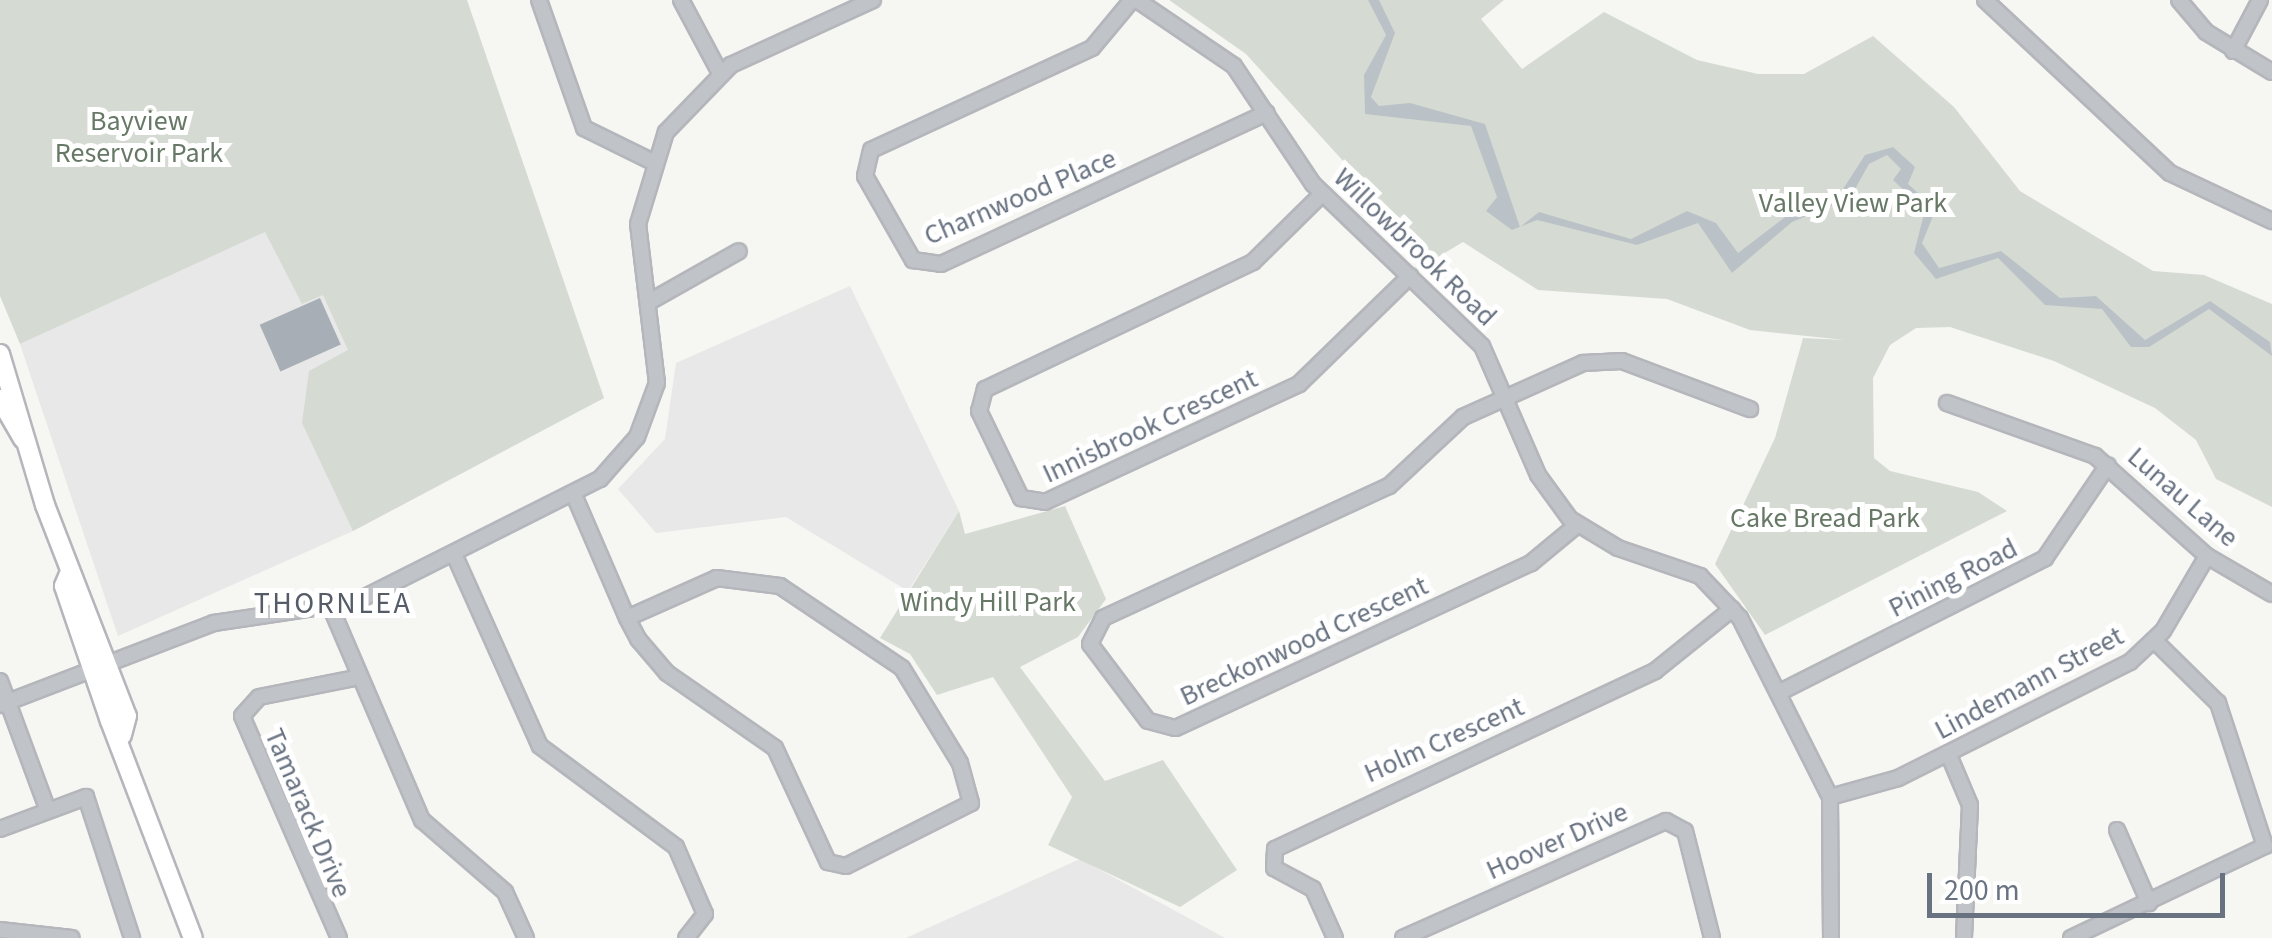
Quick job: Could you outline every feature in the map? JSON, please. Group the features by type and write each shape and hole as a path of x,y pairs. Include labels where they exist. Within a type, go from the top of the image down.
{"main road":[{"path":"0,354 23,439 70,574 64,586 99,661 193,938"},
{"path":"0,399 11,432 23,439"}],"street":[{"path":"539,0 584,128 651,161"},
{"path":"681,0 720,73"},
{"path":"4,703 99,661 226,620 330,608 454,554 574,495 618,463 650,412 659,363 638,224 651,161 682,109 720,73 852,4 873,0"},
{"name":"Charnwood Place","path":"1134,0 1092,48 871,150 865,176 913,260 941,264 1267,113"},
{"name":"Willowbrook Road","path":"1134,0 1222,55 1322,194 1482,346 1510,395 1538,475 1578,525 1700,576 1732,609 1780,692 1830,798 1831,938"},
{"path":"1985,0 2170,173 2272,222"},
{"path":"2179,0 2234,52 2272,72"},
{"path":"2234,52 2260,0"},
{"name":"Innisbrook Crescent","path":"1322,194 1245,266 985,389 979,411 1021,498 1045,502 1299,384 1410,276"},
{"path":"649,302 740,251"},
{"path":"1510,395 1611,359 1750,409"},
{"name":"Breckonwood Crescent","path":"1510,395 1464,417 1389,486 1103,618 1092,649 1148,721 1175,728 1532,562 1578,525"},
{"name":"Lunau Lane","path":"1946,403 2108,464 2206,556 2272,594"},
{"name":"Pining Road","path":"1780,692 2045,558 2108,464"},
{"path":"574,495 628,618 667,673 775,748 834,866 971,803 960,764 902,668 780,586 717,578 628,618"},
{"path":"454,554 540,746 676,847 705,914 686,938"},
{"name":"Lindemann Street","path":"1830,798 1948,754 2156,641 2206,556"},
{"path":"330,608 427,828 505,892 526,938"},
{"name":"Holm Crescent","path":"1335,938 1313,889 1274,868 1275,849 1655,672 1732,609"},
{"path":"2072,938 2256,855 2266,842 2218,703 2156,641"},
{"name":"Tamarack Drive","path":"338,938 242,716 259,697 360,677"},
{"path":"0,681 4,703 47,808"},
{"path":"1948,754 1970,805 1964,938"},
{"path":"0,830 79,794 92,803 132,938"},
{"name":"Hoover Drive","path":"1403,938 1666,821 1685,832 1712,938"},
{"path":"2117,830 2149,903"},
{"path":"0,930 72,938"}],"shaded area":[{"path":"1368,0 1379,0 1395,33 1371,97 1379,106 1410,103 1485,124 1520,227 1512,230 1486,211 1497,197 1471,126 1365,114 1364,75 1386,35"},
{"path":"1893,147 1915,167 1908,184 1936,209 1922,243 1939,268 2001,251 2060,298 2096,296 2145,340 2210,301 2270,342 2272,356 2209,309 2149,347 2131,347 2102,309 2045,305 1998,258 1936,279 1914,253 1925,210 1893,180 1901,169 1887,155 1869,164 1850,198 1792,222 1732,273 1698,223 1637,245 1537,220 1521,227 1539,212 1631,239 1687,211 1716,223 1738,253 1789,214 1836,200 1865,155"},
{"path":"265,231 604,398 353,531 118,636 20,344"},
{"path":"850,286 959,511 908,591 786,517 656,533 618,489 665,439 676,363"},
{"path":"1080,859 1225,938 906,938"}],"green space":[{"name":"Bayview Reservoir Park","path":"0,0 467,0 604,398 353,531 302,423 309,371 348,350 323,295 302,304 265,232 20,344 0,296"},
{"name":"Valley View Park","path":"1169,0 1504,0 1481,19 1522,69 1604,12 1697,60 1758,74 1804,74 1873,36 1954,107 2020,191 2153,271 2204,275 2272,304 2272,507 2216,479 2196,440 2155,408 2054,361 1950,327 1916,328 1890,345 1873,378 1874,458 1890,471 1978,492 2007,511 1765,635 1715,564 1775,438 1803,338 1845,340 1750,330 1667,299 1538,290 1463,242 1433,260 1246,54"},
{"name":"Windy Hill Park","path":"1065,506 1106,599 1078,637 1020,667 1105,781 1163,760 1237,870 1180,907 1048,845 1072,797 993,677 937,695 910,654 880,638 959,511 965,534"}],"building":[{"path":"320,298 341,345 280,371 260,325"}],"district":[{"name":"THORNLEA","path":"333,604"}],"park label":[{"name":"Cake Bread Park","path":"1825,518"}]}
